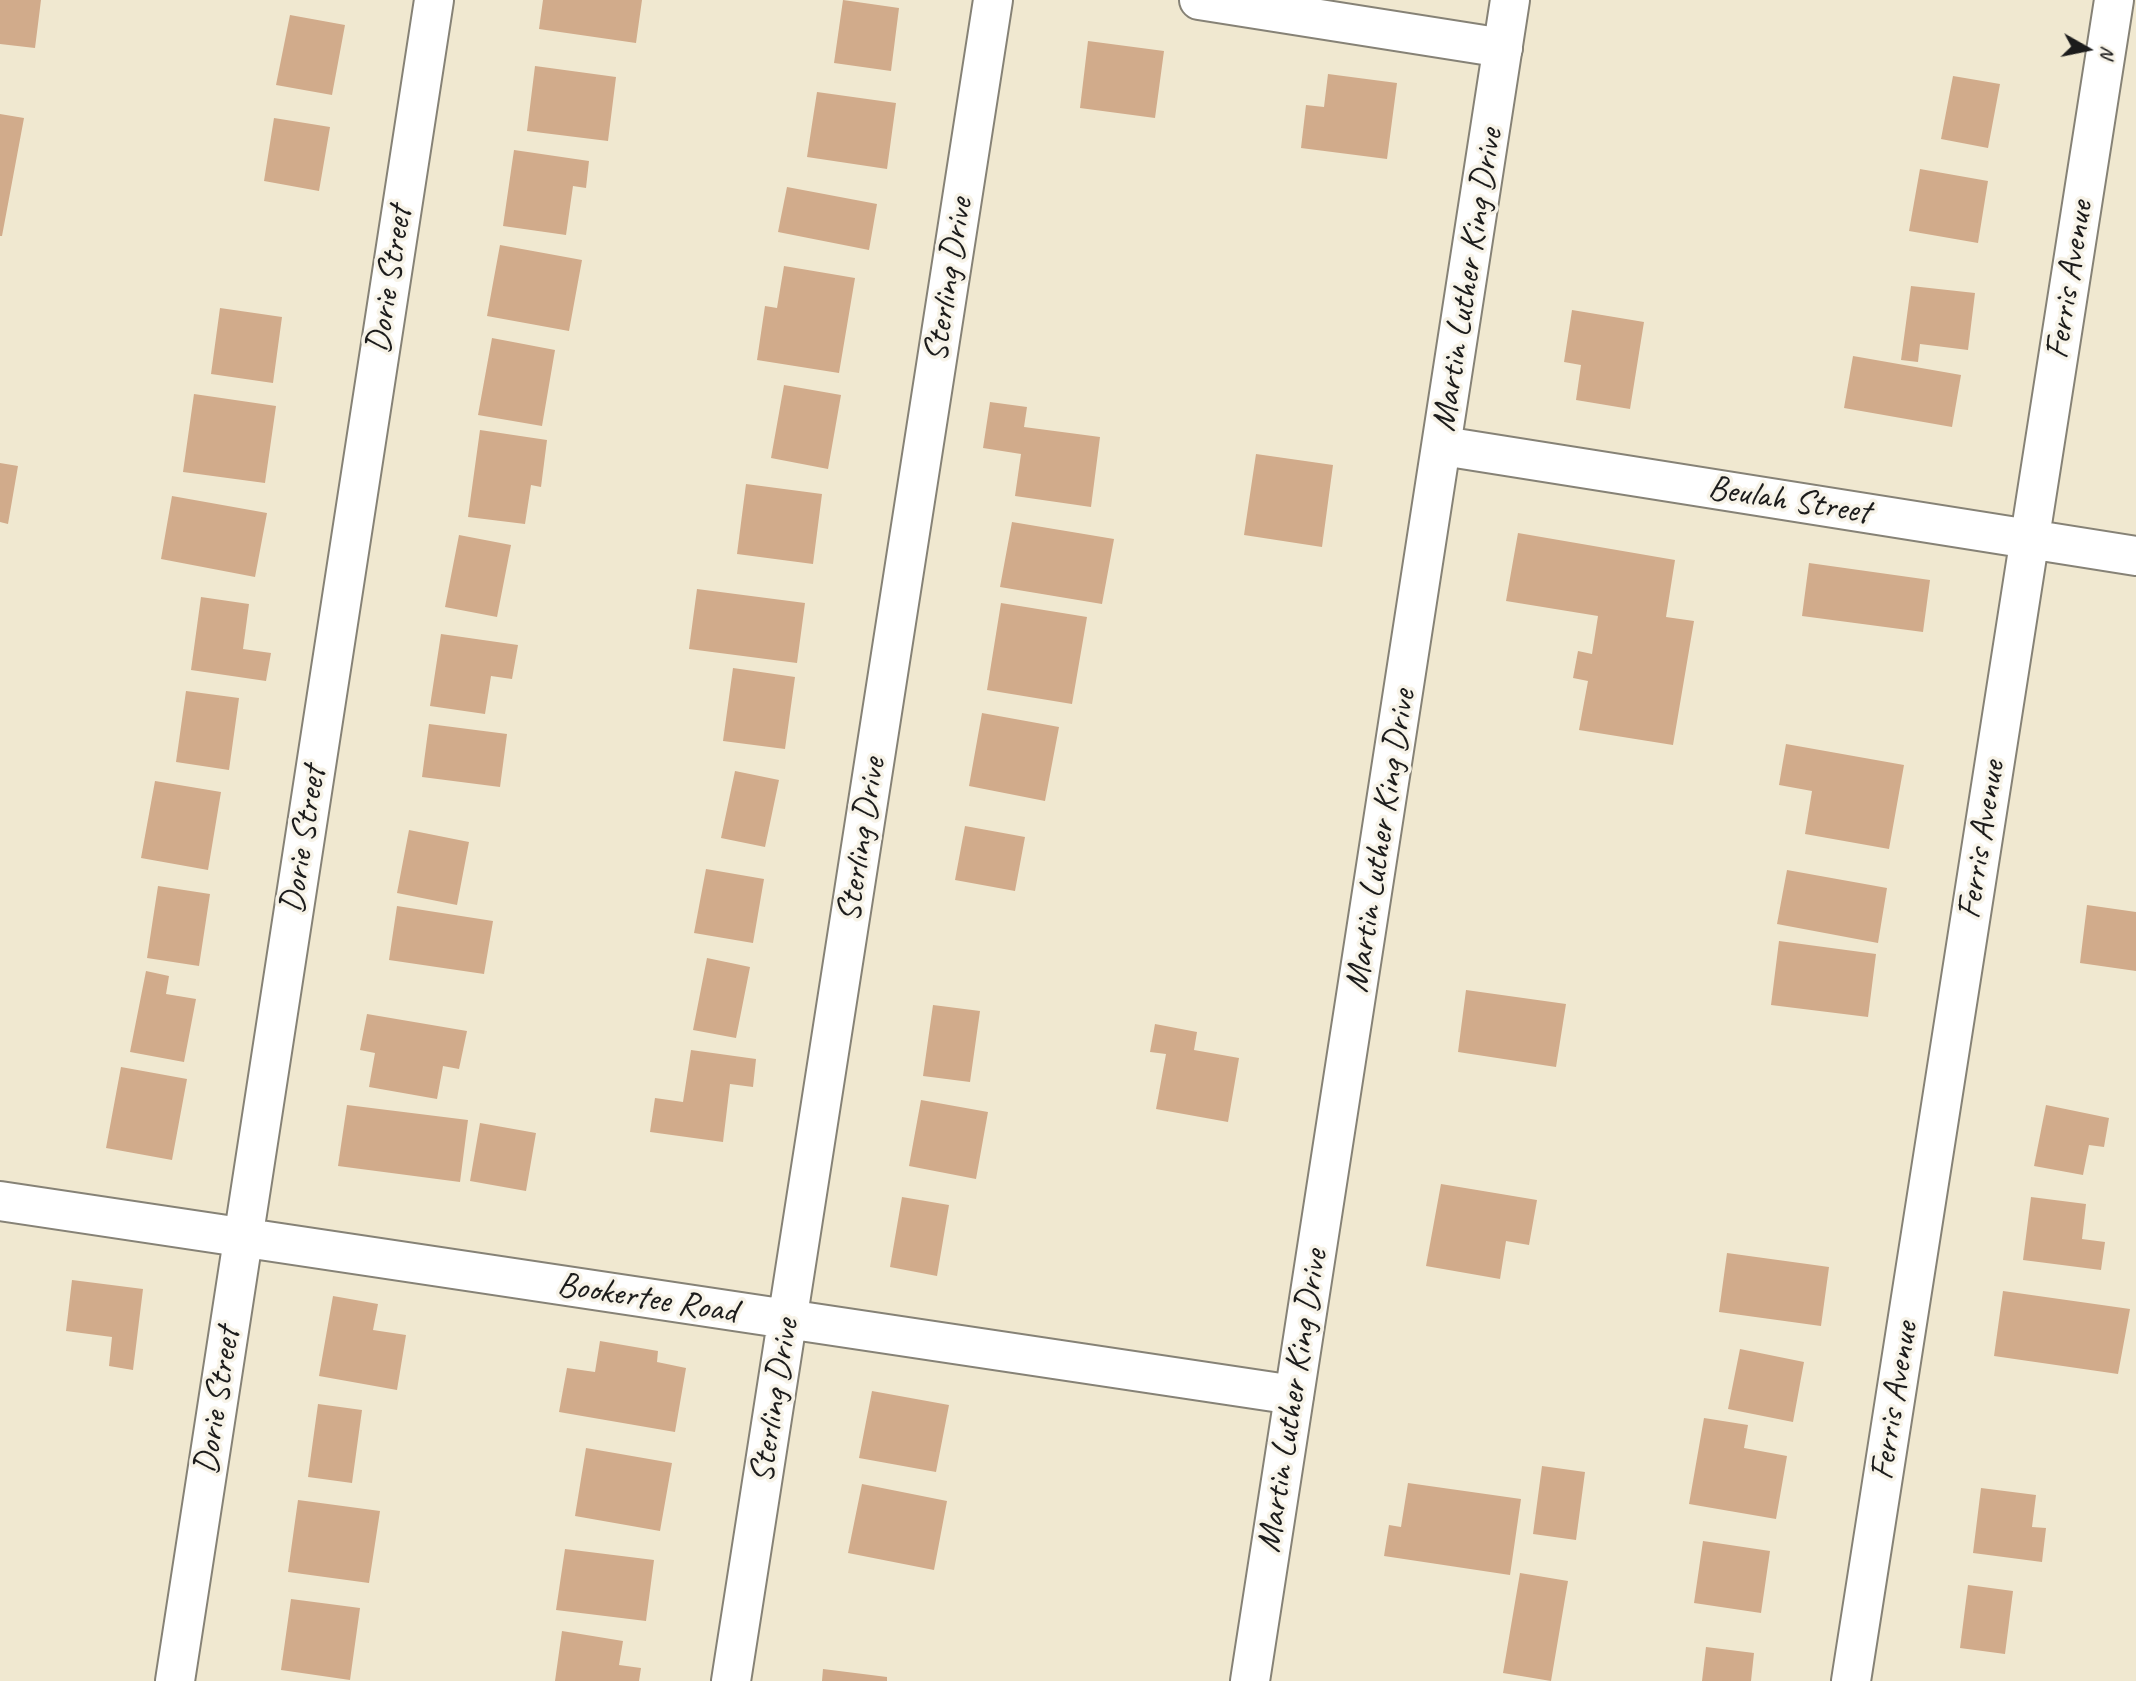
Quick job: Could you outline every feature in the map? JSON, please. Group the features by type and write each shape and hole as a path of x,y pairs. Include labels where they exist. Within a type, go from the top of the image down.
{"street":[{"name":"Dorie Street","path":"175,1681 434,0"},
{"name":"Sterling Drive","path":"731,1681 993,0"},
{"path":"1199,0 1503,48"},
{"name":"Martin Luther King Drive","path":"1250,1681 1510,0"},
{"name":"Ferris Avenue","path":"1851,1681 2114,0"},
{"name":"Beulah Street","path":"1443,446 2136,556"},
{"name":"Bookertee Road","path":"0,1201 1294,1395"}],"building":[{"path":"0,0 41,0 35,48 0,44"},
{"path":"543,0 642,0 636,43 539,29"},
{"path":"843,0 899,8 891,71 834,63"},
{"path":"290,15 345,25 332,95 276,85"},
{"path":"1088,41 1164,51 1155,118 1080,108"},
{"path":"535,66 616,77 608,141 527,131"},
{"path":"1328,74 1397,83 1387,159 1301,148 1306,105 1324,107"},
{"path":"1953,76 2000,84 1988,148 1941,139"},
{"path":"817,92 896,103 887,169 807,157"},
{"path":"0,114 24,118 2,236 0,236"},
{"path":"274,118 330,127 319,191 264,181"},
{"path":"514,150 589,161 586,188 573,186 566,235 503,226"},
{"path":"1920,169 1988,181 1978,243 1909,231"},
{"path":"787,187 877,204 869,250 778,232"},
{"path":"500,245 582,260 569,331 487,316"},
{"path":"784,266 855,278 839,373 757,360 765,306 777,308"},
{"path":"1911,286 1975,293 1968,350 1920,344 1918,362 1901,360"},
{"path":"220,308 282,317 273,383 211,374"},
{"path":"1572,310 1644,322 1630,409 1576,400 1581,365 1564,362"},
{"path":"492,338 555,350 542,426 478,415"},
{"path":"1853,356 1961,375 1952,427 1844,408"},
{"path":"784,385 841,395 828,469 771,458"},
{"path":"194,394 276,406 265,483 183,472"},
{"path":"990,402 1027,407 1024,427 1100,437 1091,507 1015,496 1021,454 983,448"},
{"path":"480,430 547,440 541,487 531,485 525,524 468,517"},
{"path":"1256,454 1333,465 1322,547 1244,535"},
{"path":"0,463 18,466 8,524 0,522"},
{"path":"746,484 822,494 813,564 737,554"},
{"path":"172,496 267,513 255,577 161,559"},
{"path":"1012,522 1114,539 1102,604 1000,587"},
{"path":"1518,533 1675,560 1666,617 1694,621 1673,745 1579,730 1588,681 1573,678 1578,651 1592,654 1598,616 1506,601"},
{"path":"459,535 511,545 497,617 445,607"},
{"path":"1809,563 1930,580 1923,632 1802,616"},
{"path":"697,589 805,603 797,663 689,649"},
{"path":"201,597 249,604 243,649 271,653 266,681 191,670"},
{"path":"1001,603 1087,617 1072,704 987,690"},
{"path":"441,634 518,645 512,679 491,676 485,714 430,706"},
{"path":"733,668 795,677 785,749 723,741"},
{"path":"186,691 239,698 229,770 176,762"},
{"path":"982,713 1059,727 1045,801 969,786"},
{"path":"429,724 507,734 500,787 422,777"},
{"path":"1786,744 1904,765 1889,849 1805,834 1812,791 1779,785"},
{"path":"735,771 779,780 765,847 721,838"},
{"path":"155,781 221,792 208,870 141,858"},
{"path":"965,826 1025,837 1015,891 955,880"},
{"path":"409,830 469,842 457,905 397,893"},
{"path":"706,869 764,879 753,943 694,933"},
{"path":"1787,870 1887,888 1878,943 1777,924"},
{"path":"158,886 210,894 199,966 147,958"},
{"path":"2087,905 2136,912 2136,971 2080,963"},
{"path":"397,906 493,921 484,974 389,960"},
{"path":"1779,941 1876,954 1868,1017 1771,1005"},
{"path":"707,958 750,967 736,1038 693,1030"},
{"path":"146,971 169,976 166,994 196,999 184,1062 130,1052"},
{"path":"1466,990 1566,1004 1556,1067 1458,1052"},
{"path":"933,1005 980,1011 970,1082 923,1076"},
{"path":"367,1014 467,1031 459,1069 443,1066 437,1099 369,1087 375,1053 360,1050"},
{"path":"1155,1024 1197,1032 1194,1050 1239,1058 1228,1122 1156,1109 1166,1054 1150,1052"},
{"path":"691,1050 756,1059 753,1087 730,1084 723,1142 650,1132 655,1098 683,1102"},
{"path":"121,1067 187,1079 172,1160 106,1148"},
{"path":"921,1100 988,1112 976,1179 909,1166"},
{"path":"347,1105 468,1120 460,1182 338,1166"},
{"path":"2046,1105 2109,1118 2104,1147 2089,1145 2083,1175 2034,1166"},
{"path":"480,1123 536,1133 526,1191 470,1181"},
{"path":"1441,1184 1537,1200 1529,1245 1506,1241 1500,1279 1426,1266"},
{"path":"902,1197 949,1205 937,1276 890,1267"},
{"path":"2031,1197 2086,1204 2082,1239 2105,1242 2101,1270 2023,1260"},
{"path":"1727,1253 1829,1267 1821,1326 1719,1312"},
{"path":"72,1280 143,1289 133,1370 109,1366 112,1337 66,1331"},
{"path":"2003,1291 2130,1309 2118,1374 1994,1356"},
{"path":"333,1296 378,1304 373,1330 406,1335 397,1390 319,1376"},
{"path":"600,1341 658,1351 657,1362 686,1368 675,1432 559,1412 567,1368 595,1372"},
{"path":"1740,1349 1804,1362 1793,1422 1728,1409"},
{"path":"872,1391 949,1405 936,1472 859,1458"},
{"path":"318,1404 362,1410 352,1483 308,1477"},
{"path":"1704,1418 1748,1425 1744,1448 1787,1456 1776,1519 1689,1504"},
{"path":"586,1448 672,1463 660,1531 575,1516"},
{"path":"1542,1466 1585,1472 1576,1540 1533,1534"},
{"path":"1408,1483 1521,1499 1510,1575 1384,1556 1389,1525 1401,1527"},
{"path":"862,1484 947,1501 934,1570 848,1553"},
{"path":"1981,1488 2036,1495 2032,1527 2046,1528 2042,1562 1973,1553"},
{"path":"298,1500 380,1511 369,1583 288,1572"},
{"path":"1703,1541 1770,1551 1761,1613 1694,1603"},
{"path":"565,1549 654,1560 646,1621 556,1610"},
{"path":"1520,1573 1568,1581 1551,1681 1503,1673"},
{"path":"1968,1585 2013,1591 2005,1654 1960,1648"},
{"path":"291,1599 360,1608 350,1680 281,1670"},
{"path":"562,1631 623,1641 619,1665 641,1668 639,1681 555,1681"},
{"path":"1706,1647 1754,1653 1751,1681 1702,1681"},
{"path":"823,1669 887,1677 887,1681 822,1681"}]}
